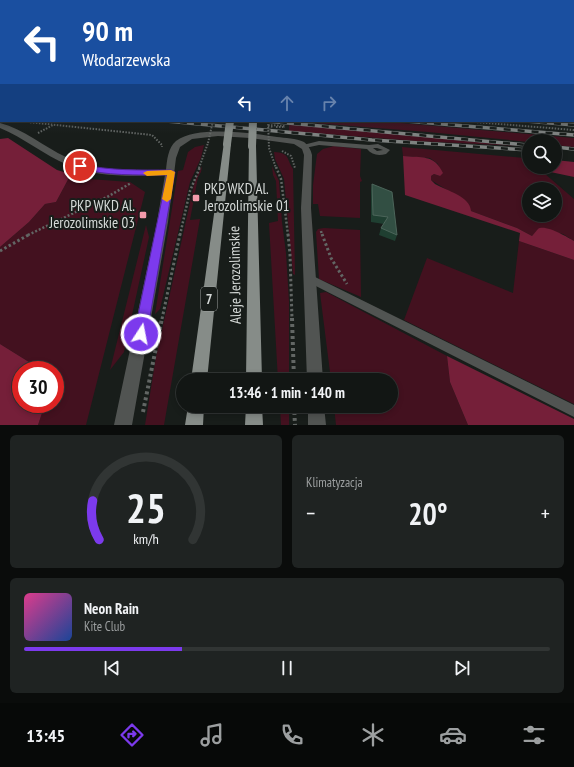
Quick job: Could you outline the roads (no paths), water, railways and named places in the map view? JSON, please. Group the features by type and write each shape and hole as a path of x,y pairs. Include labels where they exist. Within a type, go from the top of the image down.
{"main road":[{"name":"Aleje Jerozolimskie","path":"200,373 230,122"},
{"name":"Aleje Jerozolimskie","path":"253,122 254,373"},
{"path":"194,425 195,413"},
{"path":"254,413 254,425"}],"street":[{"path":"0,125 12,130 59,157 80,166 98,171 118,173 171,172"},
{"path":"2,134 12,130"},
{"path":"123,425 171,172 172,156 175,148 180,142 197,135 212,133 288,140 305,146 308,155 306,208 315,373"},
{"path":"316,413 317,425"}],"lane":[{"path":"305,146 319,143 369,147"},
{"path":"309,278 574,411"}],"railway":[{"path":"177,122 372,140 522,150"},
{"path":"277,122 522,145"},
{"path":"418,122 574,135"},
{"path":"538,122 574,125"},
{"path":"562,148 574,149"}],"place":[{"name":"PKP WKD Al. Jerozolimskie 01","path":"196,198"},
{"name":"PKP WKD Al. Jerozolimskie 03","path":"143,215"}]}
